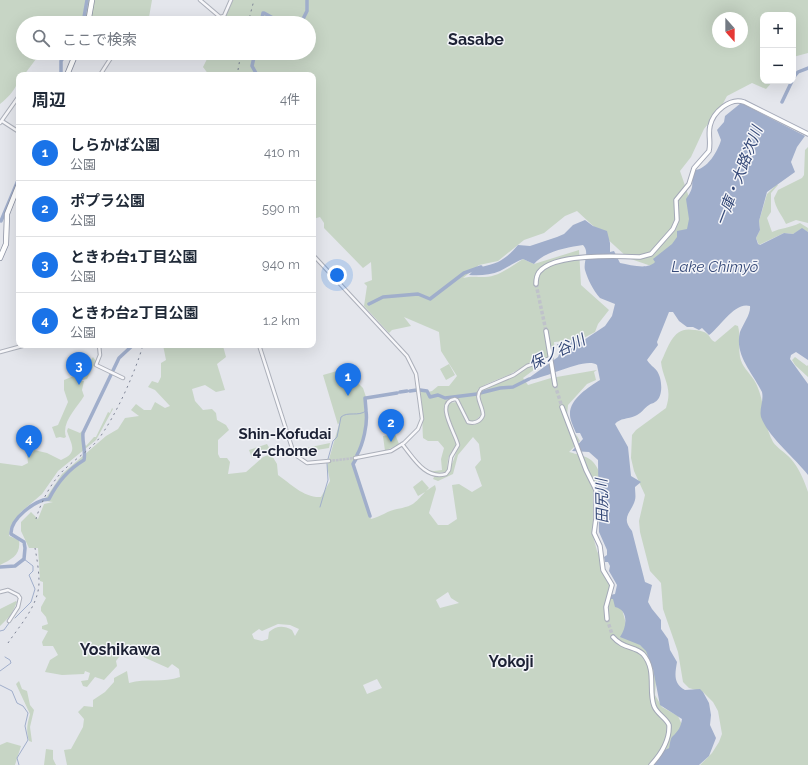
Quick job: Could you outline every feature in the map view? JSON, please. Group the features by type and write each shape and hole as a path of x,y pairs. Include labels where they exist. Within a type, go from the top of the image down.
{"highway":[{"path":"89,16 92,0"},
{"path":"68,72 73,60"},
{"path":"0,258 6,244 7,214 16,195"}],"main road":[{"path":"536,284 538,274 543,268 568,259 580,257 648,256 673,229 676,220 676,200 689,184 694,168 709,151 709,130 711,122 728,103 734,100 741,101 808,134"},
{"path":"546,330 555,385"},
{"path":"562,407 583,463 596,490 596,518 594,533 600,546 604,570 612,582 610,596 606,607 607,619"},
{"path":"613,637 624,647 638,651 646,658 653,679 654,707 669,725 669,736 665,746 651,765"}],"street":[{"path":"200,0 219,16"},
{"path":"224,16 231,0"},
{"path":"102,72 110,60"},
{"path":"16,100 1,122 16,130"},
{"path":"316,258 402,350 412,364 416,374 422,419 417,431 402,444 384,454 355,458"},
{"path":"0,352 16,348"},
{"path":"99,348 100,355 96,365 123,378"},
{"path":"260,348 292,451 299,459 307,463 329,461"},
{"path":"402,444 424,470 435,475 446,474 449,470 451,457 458,445 446,414 446,404 449,401 455,399 458,400 468,422 480,420 483,415 478,393 481,389 514,375 527,366 551,360"},
{"path":"0,592 8,590 18,595 20,598 18,607 9,621"}],"green space":[{"path":"0,0 152,0 149,16 16,16 16,60 35,60 26,72 16,72 16,85 13,91 0,104"},
{"path":"233,0 808,0 808,53 796,56 796,12 760,12 760,84 770,84 766,89 752,83 727,96 720,109 704,129 691,157 680,171 694,212 688,238 654,267 628,258 577,211 565,216 544,233 524,240 498,261 479,265 463,278 490,277 505,271 523,259 534,264 579,250 581,285 609,310 598,324 595,332 580,340 554,342 555,354 523,378 528,385 551,378 597,370 594,372 596,380 587,384 568,405 566,425 580,441 569,452 592,460 600,474 593,493 593,536 597,551 604,565 611,595 622,609 629,635 646,650 650,657 656,679 655,695 662,707 678,716 683,727 677,739 653,765 67,765 64,750 71,749 83,727 84,719 78,712 84,706 93,707 93,700 105,692 114,682 114,678 127,671 129,683 168,680 180,677 179,669 172,664 168,668 139,655 122,653 116,661 117,666 104,680 95,677 87,687 83,686 81,681 88,680 90,673 85,671 84,674 62,675 45,672 50,660 58,655 53,646 43,646 42,642 48,631 42,629 42,626 48,624 46,617 41,611 41,607 46,598 43,595 43,582 40,581 38,548 29,548 21,531 21,522 31,512 38,519 44,504 53,502 44,501 62,474 106,436 118,429 125,418 139,416 131,410 136,404 144,410 151,410 155,402 165,408 170,406 155,390 148,387 152,381 158,383 161,377 161,363 166,360 164,348 224,348 226,357 217,364 225,390 216,392 205,385 192,389 195,401 203,410 212,409 216,413 217,420 226,425 229,430 218,440 218,454 220,458 227,458 230,462 228,474 246,472 263,457 271,454 277,464 278,475 303,493 315,497 321,497 330,481 327,466 340,421 338,425 323,375 344,369 363,388 366,397 364,399 365,412 363,413 366,412 366,425 352,464 371,519 391,511 407,507 416,502 425,492 418,496 413,487 422,480 429,488 426,491 435,485 436,489 429,513 438,525 448,525 457,519 452,485 459,484 472,492 482,486 475,467 481,460 479,444 473,437 458,455 453,474 438,481 433,479 434,477 443,477 446,475 460,445 450,424 447,413 449,403 457,402 466,421 474,425 484,417 484,411 480,398 481,391 490,385 511,377 520,371 519,369 478,389 476,397 482,414 475,421 470,421 468,419 459,400 454,398 447,400 444,411 456,439 457,446 449,456 447,472 437,473 426,470 442,470 441,459 444,448 438,441 428,441 423,438 420,391 425,391 429,396 428,392 432,391 438,386 449,386 457,376 441,351 439,332 404,317 411,326 392,330 389,333 364,306 367,286 364,283 372,280 371,262 363,268 324,228 324,223 320,217 316,218 316,72 207,72 203,67 206,60 316,60 316,16 226,16","holes":["448,592 451,598 459,603 440,608 436,600","278,624 290,625 299,629 295,636 292,630 283,627 274,628 269,632 268,639 262,641 254,639 252,634 259,629 262,631","377,679 382,688 367,694 363,685"]},
{"path":"808,147 808,223 796,220 786,224 777,208 774,198 778,190 802,178 804,175 805,150"},
{"path":"777,184 778,185 771,193 771,212 767,218 772,232 800,223 808,228 808,232 802,229 793,234 784,233 759,245 756,238 760,230 759,221 767,194"},
{"path":"735,325 738,326 739,330 739,353 741,361 758,388 767,427 773,442 796,466 808,492 808,765 700,765 712,753 722,734 718,711 713,702 703,692 689,688 683,682 678,652 663,609 661,583 650,571 640,532 639,521 645,495 634,471 631,458 632,435 636,430 666,408 668,401 668,389 661,362 669,344 676,334 687,330 697,330 703,332 715,342"},
{"path":"86,357 91,360 93,357 96,361 87,379 78,381 84,381 82,390 84,396 70,415 65,431 66,437 56,438 52,427 58,425 68,402 64,390 64,380 81,373 80,365"},
{"path":"795,357 807,366 808,365 808,377 795,365 792,360"},
{"path":"449,364 455,375 446,380 440,369"},
{"path":"112,408 113,409 96,440 58,471 42,494 21,512 10,528 9,536 19,540 19,549 15,556 0,565 0,463 22,466 28,463 27,455 32,454 34,450 47,453 61,460 67,457 72,451 72,444 67,431 68,428 80,433 82,431 84,433 84,443 86,446 94,437 96,437 108,412 110,413"},
{"path":"395,434 399,444 385,451 383,436"},
{"path":"330,443 329,448 304,452 301,449"},
{"path":"267,444 271,451 252,458 249,450"},
{"path":"16,601 17,602 11,615 0,626 0,609"},
{"path":"19,681 22,689 27,691 30,705 34,710 30,727 32,742 29,741 27,731 30,714 16,684"},
{"path":"7,742 21,746 15,765 0,765 0,745"},
{"path":"46,749 53,750 53,759 56,765 44,765"}],"water":[{"name":"Lake Chimyō","path":"741,103 805,136 797,147 791,162 795,172 767,192 759,221 760,230 756,238 758,244 760,245 784,233 793,234 802,228 808,232 808,360 796,352 791,355 790,359 808,384 808,475 769,432 761,417 762,392 745,364 739,340 740,332 748,316 750,306 739,307 733,311 709,335 702,328 699,330 693,327 687,327 679,321 673,312 669,312 657,342 658,345 647,360 659,374 661,383 660,396 658,400 650,404 637,415 615,424 628,447 631,476 641,482 635,487 635,500 628,515 627,522 632,531 645,582 652,585 648,602 661,620 661,629 668,639 670,650 677,662 675,674 678,684 685,690 700,689 703,692 709,703 711,715 710,725 716,738 709,756 699,765 654,765 665,750 669,748 671,738 679,729 682,719 660,705 653,669 646,651 640,645 620,637 624,629 625,615 620,609 615,607 613,599 610,599 610,595 615,594 617,585 609,571 610,566 608,562 605,562 604,557 607,555 607,550 599,532 598,460 589,452 572,451 583,439 580,433 576,433 573,426 570,417 571,409 580,394 600,380 597,365 591,363 573,366 532,380 526,380 558,357 560,352 557,344 566,344 572,340 581,342 605,326 612,316 615,304 600,298 591,285 585,270 586,251 583,245 550,253 534,264 523,259 500,271 485,275 469,275 475,269 494,264 501,260 509,255 518,245 530,246 557,237 564,234 573,225 585,220 593,226 607,231 610,243 610,252 614,251 620,263 639,266 648,266 652,264 655,262 653,259 672,244 677,237 677,231 687,229 689,219 686,199 692,187 694,170 703,167 711,159 721,140 717,130 724,122 725,116"}],"waterway":[{"path":"84,16 87,0"},
{"path":"304,16 307,11 307,0"},
{"path":"262,16 263,13 269,16"},
{"path":"61,72 62,60"},
{"path":"253,60 252,66 255,72"},
{"name":"一庫・大路次川","path":"796,74 808,68"},
{"name":"一庫・大路次川","path":"782,102 791,84"},
{"path":"1,221 16,185"},
{"path":"369,304 383,297 418,294 430,299 464,273 481,267"},
{"path":"0,567 15,566 24,559 24,542 11,534 15,522 24,511 43,500 49,499 64,477 84,460 85,454 83,433 119,358 130,348"},
{"name":"保ノ谷川","path":"480,393 500,388 513,387 529,379"},
{"name":"保ノ谷川","path":"410,391 417,390"},
{"name":"保ノ谷川","path":"420,390 427,391 430,397 438,395 445,398 477,394"},
{"name":"保ノ谷川","path":"400,392 407,391"},
{"name":"保ノ谷川","path":"366,398 397,393"},
{"name":"保ノ谷川","path":"365,398 366,410"},
{"path":"328,459 333,441 337,437 341,417 347,414 360,414 366,411"},
{"name":"保ノ谷川","path":"357,455 364,434 366,411"},
{"name":"保ノ谷川","path":"356,459 353,464 370,516"},
{"path":"320,507 328,480 327,463"},
{"path":"15,618 31,602 35,589 29,575 33,571 33,566 24,559"},
{"path":"0,631 4,630 9,623"},
{"path":"0,671 11,663 10,660 5,657"},
{"path":"0,685 12,691 17,703 23,706 28,713 25,726 28,740 17,758 19,765"}],"tunnel":[{"path":"536,284 546,331"},
{"path":"555,385 562,407"},
{"path":"329,461 355,458"},
{"path":"607,619 613,637"}],"railway":[{"path":"250,16 254,0"},
{"path":"238,70 240,60"},
{"path":"36,519 44,498 52,484 67,467 94,445 111,420 124,395 142,348"},
{"path":"8,643 28,614 36,599 39,582 35,548"}],"place":[{"name":"ときわ台1丁目公園","path":"79,385"},
{"name":"しらかば公園","path":"348,396"},
{"name":"ポプラ公園","path":"391,442"},
{"name":"ときわ台2丁目公園","path":"29,458"}],"district":[{"name":"Sasabe","path":"476,39"},
{"name":"Shin-Kofudai 4-chome","path":"285,442"},
{"name":"Yoshikawa","path":"120,649"},
{"name":"Yokoji","path":"511,661"}],"water label":[{"name":"田尻川","path":"602,501"}]}
